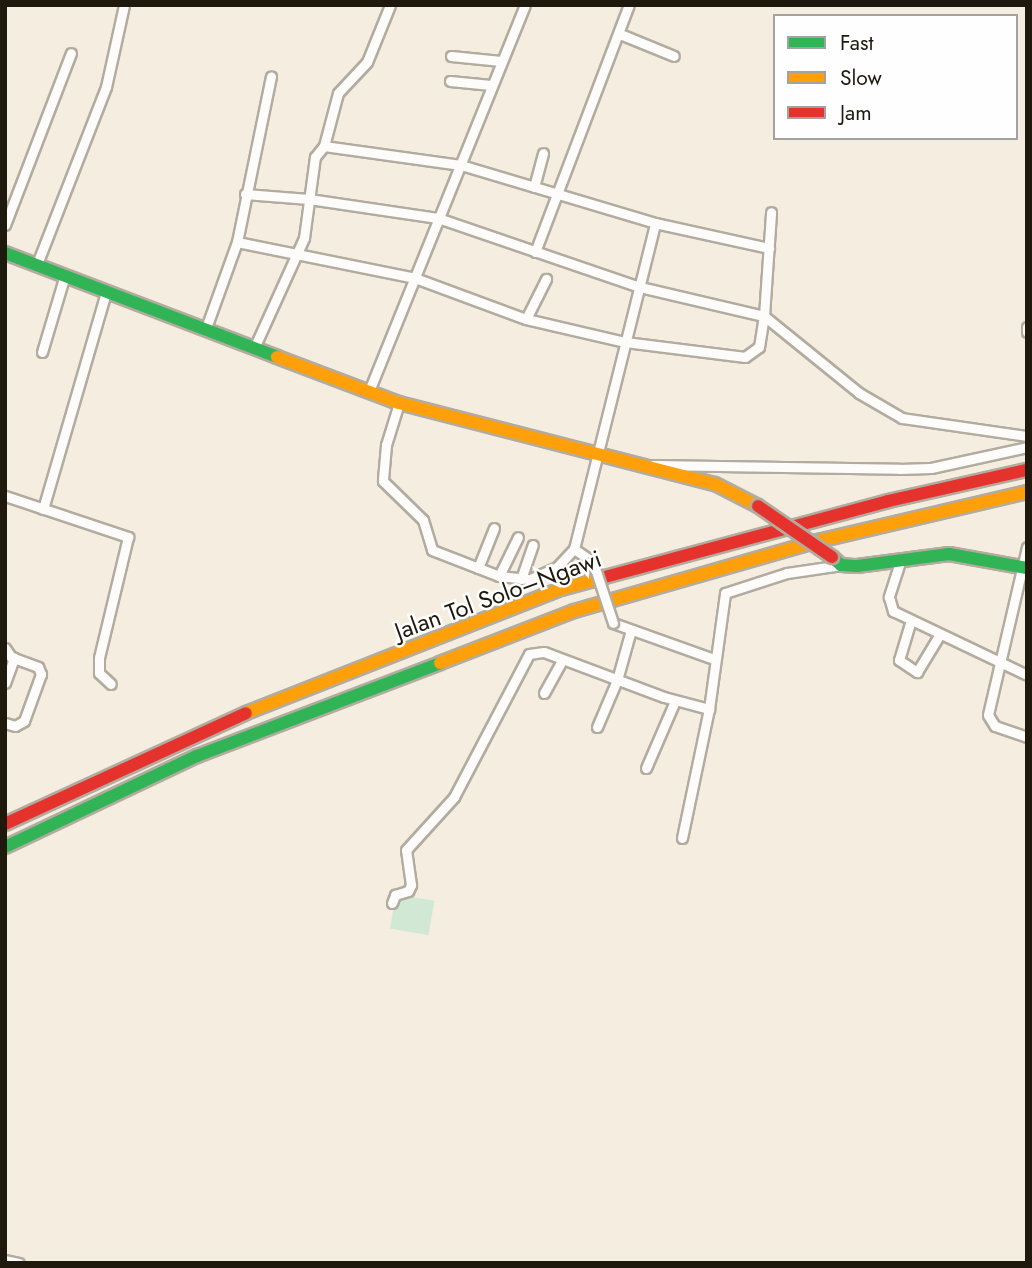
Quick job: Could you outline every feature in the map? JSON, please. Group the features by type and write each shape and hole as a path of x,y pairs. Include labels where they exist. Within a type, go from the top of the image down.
{"main road":[{"path":"5,253 399,403 715,484 758,506 837,561 949,554 1026,567"},
{"name":"Jalan Tol Solo–Ngawi","path":"5,824 195,733 561,589 888,501 1027,470"},
{"name":"Jalan Tol Solo–Ngawi","path":"5,847 197,756 542,622 781,551 1027,492"}],"street":[{"path":"37,264 106,87 124,5"},
{"path":"255,346 297,256 316,157 324,146 338,93 367,62 390,5"},
{"path":"369,391 525,5"},
{"path":"535,251 560,196 629,5"},
{"path":"620,34 674,56"},
{"path":"5,225 71,53"},
{"path":"451,56 501,61"},
{"path":"206,328 237,242 271,76"},
{"path":"450,81 491,85"},
{"path":"324,146 461,165 655,223 769,248"},
{"path":"534,187 542,153"},
{"path":"245,194 309,199 438,218 640,287 764,316 859,393 902,418 1027,436"},
{"path":"237,242 415,278 526,319 625,342 745,357 759,347 764,316 771,212"},
{"path":"399,403 387,445 387,488 423,520 432,550 499,576 521,579 557,567 574,549 655,223"},
{"path":"42,352 65,275"},
{"path":"526,319 547,279"},
{"path":"43,509 106,292"},
{"path":"641,465 931,468 1027,447"},
{"path":"5,496 128,537 99,658 99,673 111,684"},
{"path":"478,568 494,527"},
{"path":"499,576 518,537"},
{"path":"521,579 533,545"},
{"path":"1027,547 1026,567 990,722 1027,737"},
{"path":"574,549 593,562 613,623 714,659"},
{"path":"901,559 889,605 911,620 1027,674"},
{"path":"682,838 709,709 724,593 837,561"},
{"path":"911,620 899,660 917,672 940,634"},
{"path":"597,727 617,680 631,630"},
{"path":"5,648 15,658 33,664 41,674 24,721 15,726 5,723"},
{"path":"392,903 395,895 411,885 406,850 454,797 526,657 544,652 562,661 675,701 709,709"},
{"path":"5,682 15,658"},
{"path":"544,693 562,661"},
{"path":"646,768 675,701"},
{"path":"5,1260 19,1263"}],"green space":[{"path":"396,894 434,901 428,935 390,928"}],"traffic: fast":[{"path":"5,253 277,357"},
{"path":"832,557 841,565 857,566 949,554 1027,568"},
{"path":"5,847 197,756 440,663"}],"traffic: slow":[{"path":"277,357 399,403 715,484 758,506"},
{"path":"440,663 574,611 818,541 1027,492"},
{"path":"246,713 561,589 605,577"}],"traffic: jam":[{"path":"605,577 888,501 1027,470"},
{"path":"758,506 832,557"},
{"path":"5,824 246,713"}]}
